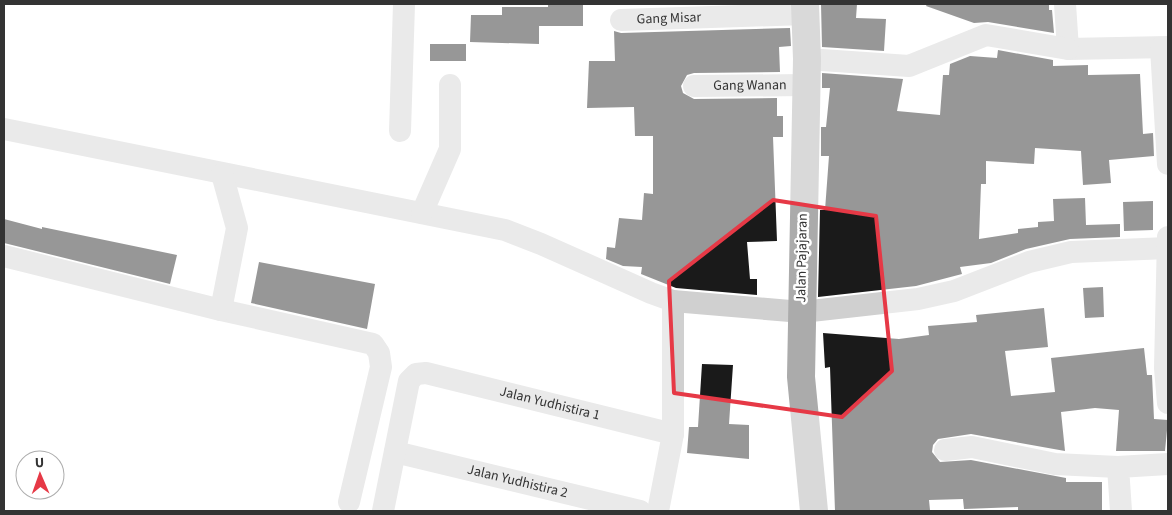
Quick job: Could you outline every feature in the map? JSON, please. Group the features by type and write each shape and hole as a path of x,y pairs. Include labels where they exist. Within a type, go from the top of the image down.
{"main road":[{"name":"Jalan Pajajaran","path":"805,9 806,72 802,377 814,511"}],"street":[{"path":"400,131 404,4"},
{"path":"1065,4 1068,49"},
{"name":"Gang Misar","path":"621,20 805,9"},
{"name":"Gang Wanan","path":"694,86 806,72 908,66 986,35 1068,49 1165,48"},
{"path":"1165,48 1168,164"},
{"path":"422,213 450,149 450,85"},
{"path":"4,129 505,230 673,301 802,312 918,299 954,291 1029,262 1071,252 1168,244 1166,368 1168,404"},
{"path":"221,310 237,228 222,174"},
{"path":"4,256 221,310 373,344 379,353 381,367 349,502"},
{"path":"658,511 673,434 673,301"},
{"name":"Jalan Yudhistira 1","path":"395,452 409,381 416,374 426,373 673,434"},
{"path":"945,450 972,447 1055,464 1118,467 1168,464"},
{"path":"383,511 395,452"},
{"name":"Jalan Yudhistira 2","path":"395,452 640,511"},
{"path":"1118,467 1121,511"}],"highlighted area":[{"path":"773,200 876,216 892,371 842,417 674,393 669,281"}],"building":[{"path":"548,4 583,4 583,26 539,26 539,44 470,42 471,15 502,15 502,7 548,7"},
{"path":"821,4 857,4 856,18 886,19 884,51 822,47"},
{"path":"927,4 1049,4 1049,10 1052,10 1054,33 988,22 974,23 926,6"},
{"path":"790,28 791,46 779,47 780,72 694,73 687,75 681,86 683,93 694,99 777,98 777,116 783,116 783,137 773,137 777,241 747,242 750,279 757,279 757,295 676,288 641,274 642,267 623,266 606,259 607,247 615,248 619,218 642,220 644,193 653,194 653,136 635,136 634,107 587,108 589,61 615,61 614,31 621,33"},
{"path":"430,44 466,44 466,61 430,61"},
{"path":"998,50 1053,60 1053,66 1088,65 1088,75 1140,74 1143,134 1153,133 1154,156 1109,160 1111,183 1083,185 1081,151 1035,148 1034,164 986,161 986,184 981,184 979,239 1018,233 1018,229 1038,227 1038,222 1054,221 1053,199 1085,198 1086,225 1120,224 1120,237 1070,239 1026,249 991,263 960,267 962,274 916,286 818,297 820,210 825,210 829,156 821,156 821,127 826,127 830,88 822,88 822,73 903,79 897,111 940,115 943,75 949,75 950,64 970,56 997,58"},
{"path":"1153,201 1153,230 1124,231 1123,202"},
{"path":"4,219 42,229 42,227 177,255 170,284 4,243"},
{"path":"259,262 375,284 367,329 251,303"},
{"path":"1103,287 1104,317 1085,318 1083,288"},
{"path":"1044,308 1048,347 1005,351 1011,396 1055,392 1051,358 1144,348 1147,375 1152,375 1154,419 1168,420 1165,451 1116,451 1119,410 1095,408 1061,412 1065,451 971,434 938,439 933,445 932,452 940,462 971,460 1066,478 1066,482 1102,482 1102,511 1018,510 1018,507 964,509 963,499 929,500 930,510 835,511 830,367 825,368 823,333 899,339 929,335 928,326 977,322 976,315"},
{"path":"702,364 733,365 729,424 749,425 749,459 687,453 689,427 698,427"}]}
